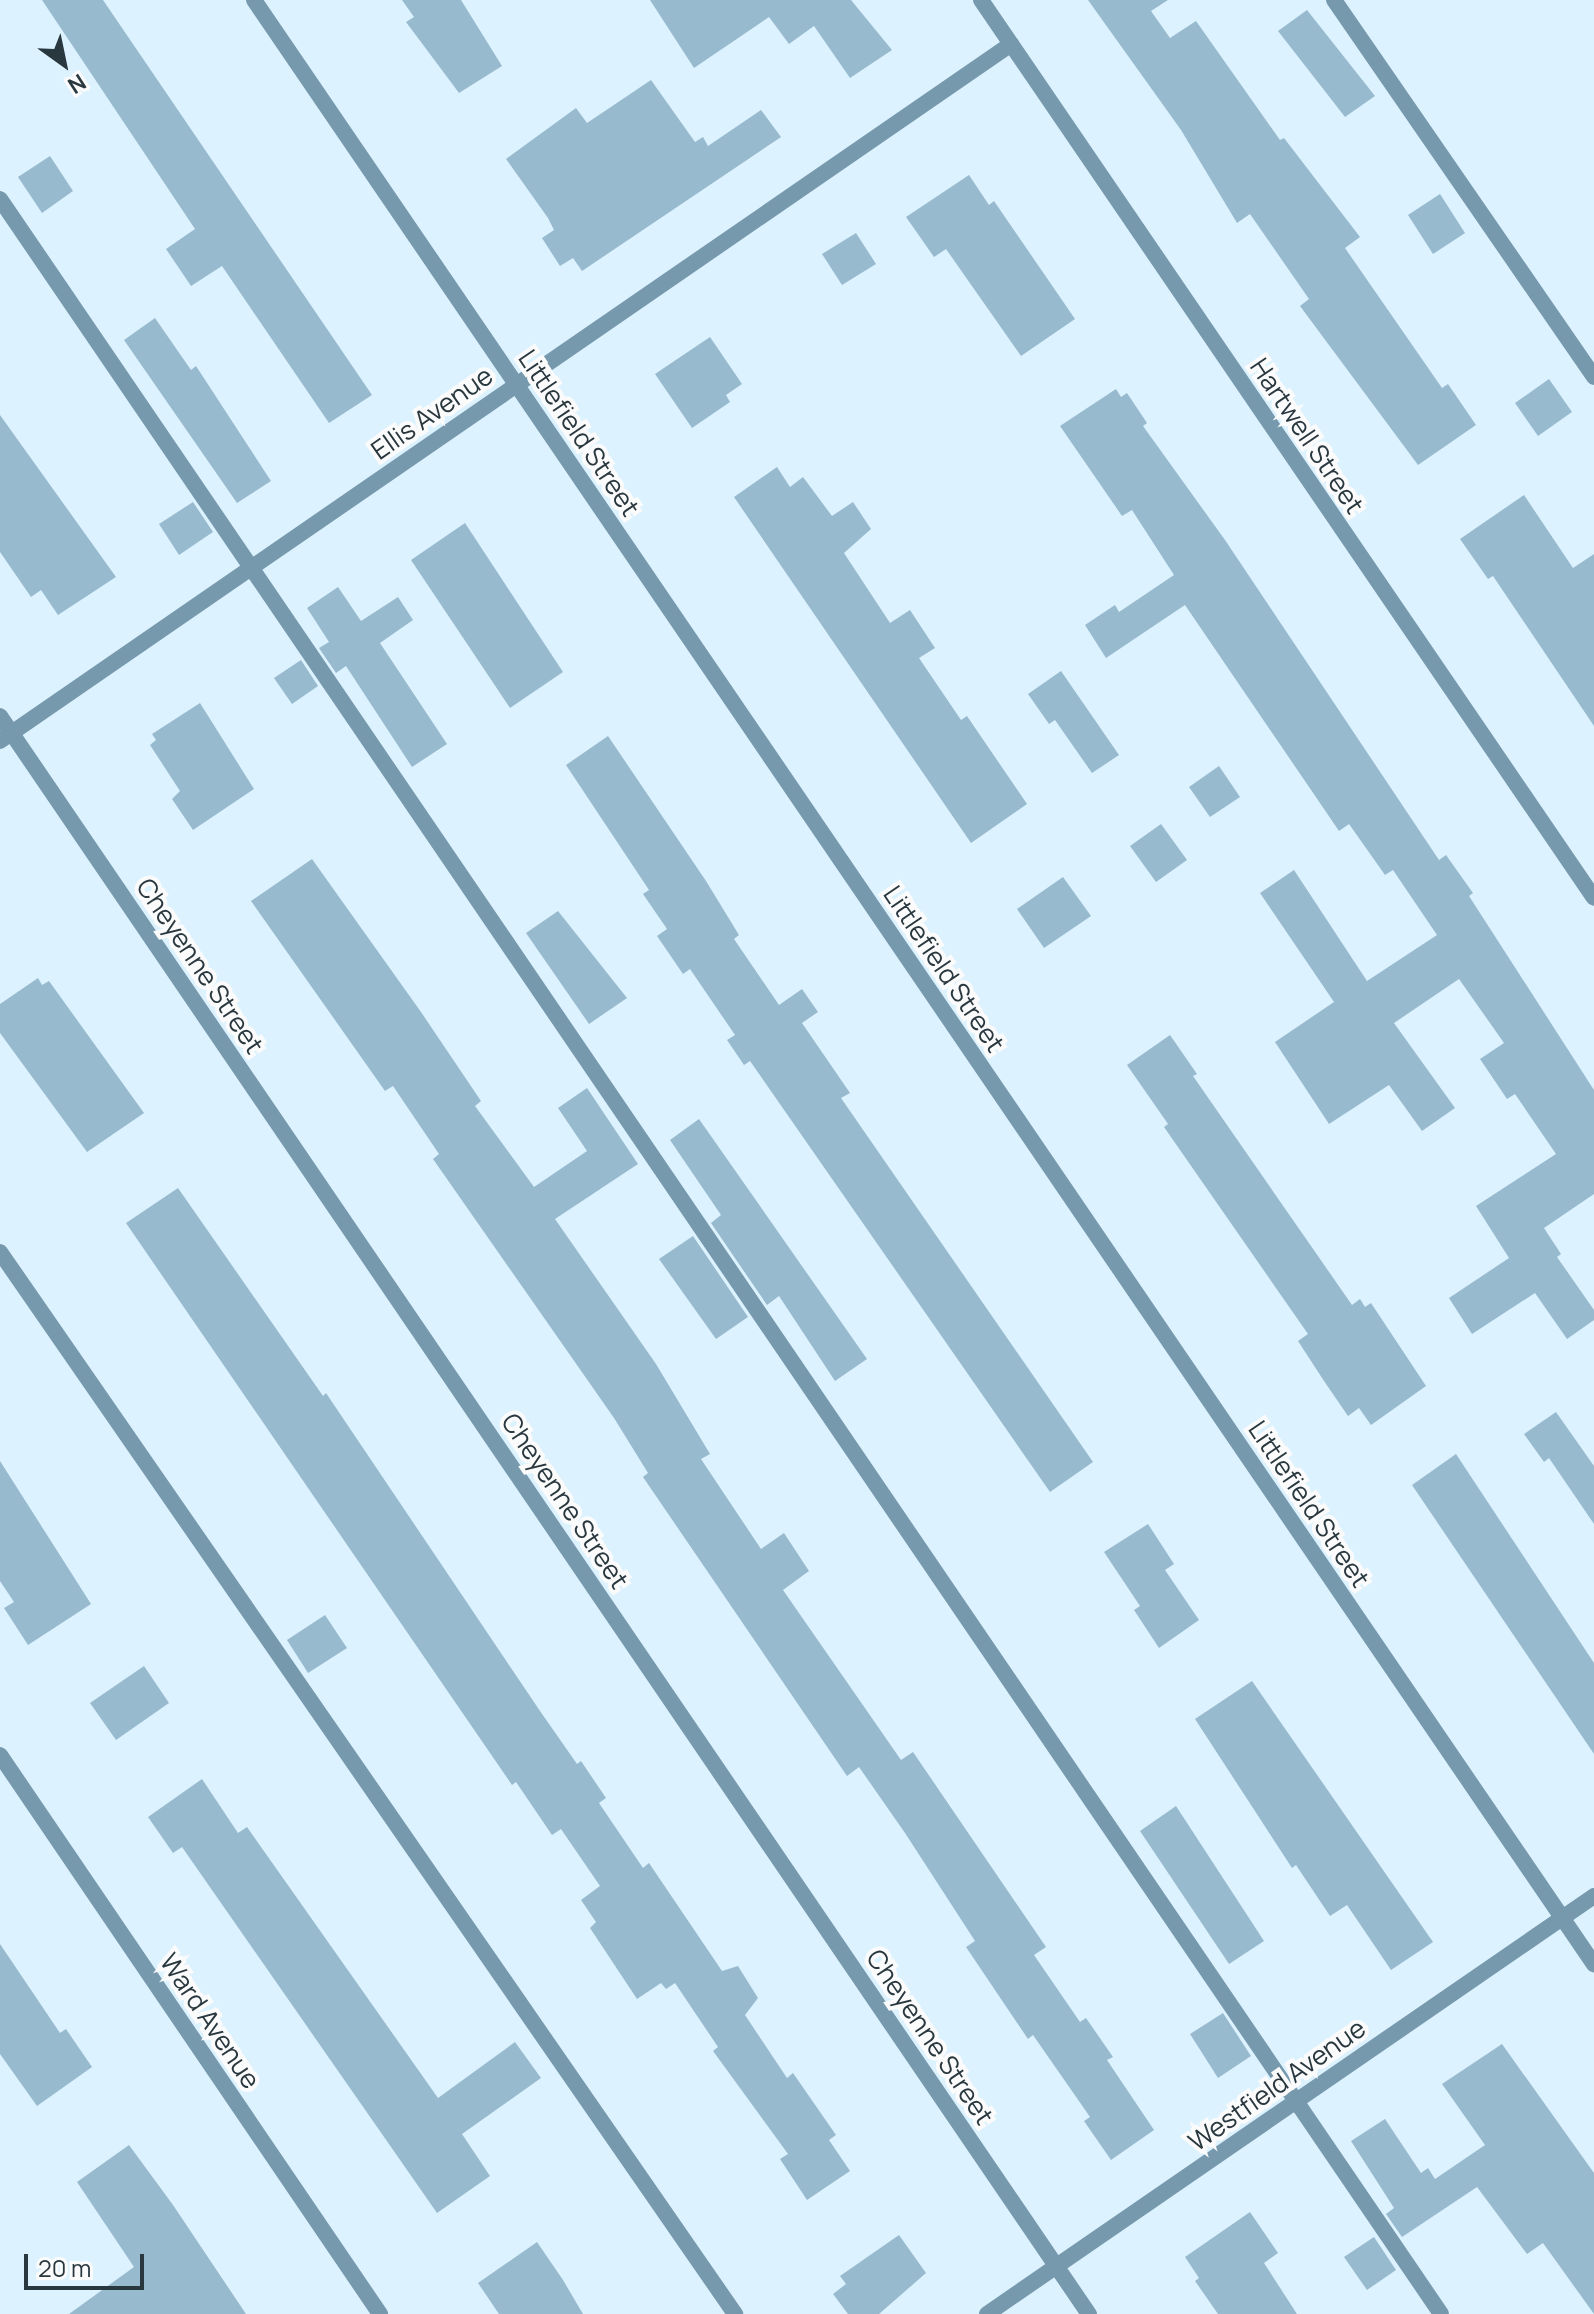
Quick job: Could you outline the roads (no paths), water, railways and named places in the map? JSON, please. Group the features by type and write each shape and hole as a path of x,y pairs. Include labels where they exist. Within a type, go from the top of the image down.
{"street":[{"name":"Littlefield Street","path":"254,0 1594,1964"},
{"name":"Hartwell Street","path":"981,0 1594,898"},
{"path":"1334,0 1594,377"},
{"name":"Ellis Avenue","path":"6,737 1011,44"},
{"path":"0,199 1294,2103 1441,2314"},
{"name":"Cheyenne Street","path":"0,716 6,737 1089,2314"},
{"path":"0,1252 735,2314"},
{"name":"Ward Avenue","path":"0,1755 380,2314"},
{"name":"Westfield Avenue","path":"987,2314 1594,1896"}]}
